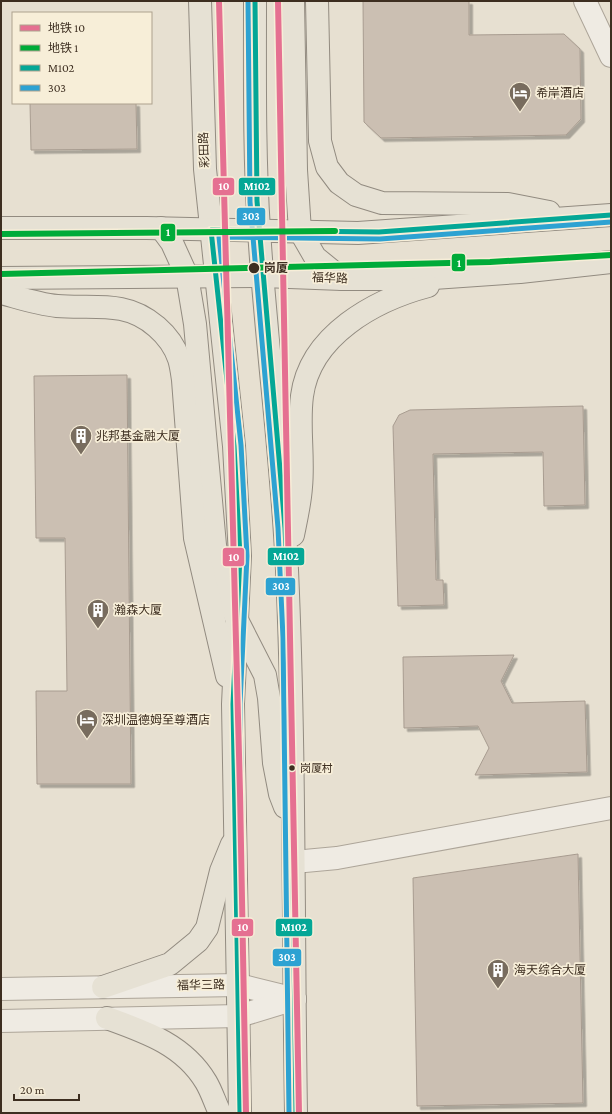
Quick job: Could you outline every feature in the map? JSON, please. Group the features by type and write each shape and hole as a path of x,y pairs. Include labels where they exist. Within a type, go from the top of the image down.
{"main road":[{"name":"彩田路","path":"200,1 205,169 234,446 240,556 233,704 240,1113"},
{"path":"255,1 255,122 259,230 282,487 287,568 294,829 296,1113"},
{"path":"293,1 296,170 300,231 314,257 342,279"},
{"path":"317,1 320,141 327,167 339,183 356,194 382,203 508,204 575,217"},
{"path":"1,228 161,228 379,232 611,215"},
{"path":"161,228 172,243 187,276 194,324 215,545 223,586 237,620 265,675 269,698 274,763 280,794 294,829"},
{"name":"福华路","path":"1,278 263,276 342,279 419,279 611,262"},
{"path":"287,568 302,488 302,395 309,372 324,347 342,327 367,309 406,292 466,276"},
{"path":"1,293 28,301 58,306 122,309 138,314 155,324 170,342 179,359 183,380 195,538 233,704"},
{"path":"103,987 170,964 198,941 207,928 221,871 236,834"},
{"path":"107,1018 148,1033 170,1045 190,1060 206,1082 220,1113"}],"street":[{"path":"585,1 611,56"},
{"path":"294,862 337,858 611,808"},
{"name":"福华三路","path":"1,989 239,985 295,999"},
{"path":"1,1021 239,1016 295,999"}],"building":[{"path":"363,1 469,1 469,35 564,34 580,49 581,119 566,135 381,138 364,122"},
{"path":"30,104 136,104 137,149 31,150"},
{"path":"127,375 131,784 37,784 36,691 67,691 65,538 36,538 34,376"},
{"path":"583,406 585,505 544,506 543,452 433,454 436,580 443,580 444,605 398,606 393,426 399,415 410,410"},
{"path":"514,655 501,681 512,703 585,701 587,772 475,775 489,748 478,726 404,728 403,657"},
{"name":"海天综合大厦","path":"578,854 583,1103 417,1106 413,878"}],"metro line":[{"name":"10","path":"219,1 240,792 246,1113"},
{"name":"10","path":"278,1 299,1113"},
{"name":"1","path":"1,234 335,231"},
{"name":"1","path":"1,274 490,262 611,255"}],"transit line":[{"name":"303","path":"248,1 250,202 278,528 283,638 289,1113"},
{"name":"M102","path":"255,1 257,201 285,528 290,638 296,1113"},
{"name":"M102","path":"240,1113 233,704 240,556 234,446 211,230 379,232 611,215"},
{"name":"303","path":"247,1113 240,704 247,556 241,445 219,237 380,239 611,222"}],"place":[{"name":"希岸酒店","path":"520,112"},
{"name":"岗厦","path":"254,268"},
{"name":"兆邦基金融大厦","path":"81,456"},
{"name":"瀚森大厦","path":"98,630"},
{"name":"深圳温德姆至尊酒店","path":"87,740"},
{"name":"岗厦村","path":"292,768"},
{"name":"海天综合大厦","path":"498,990"}]}
